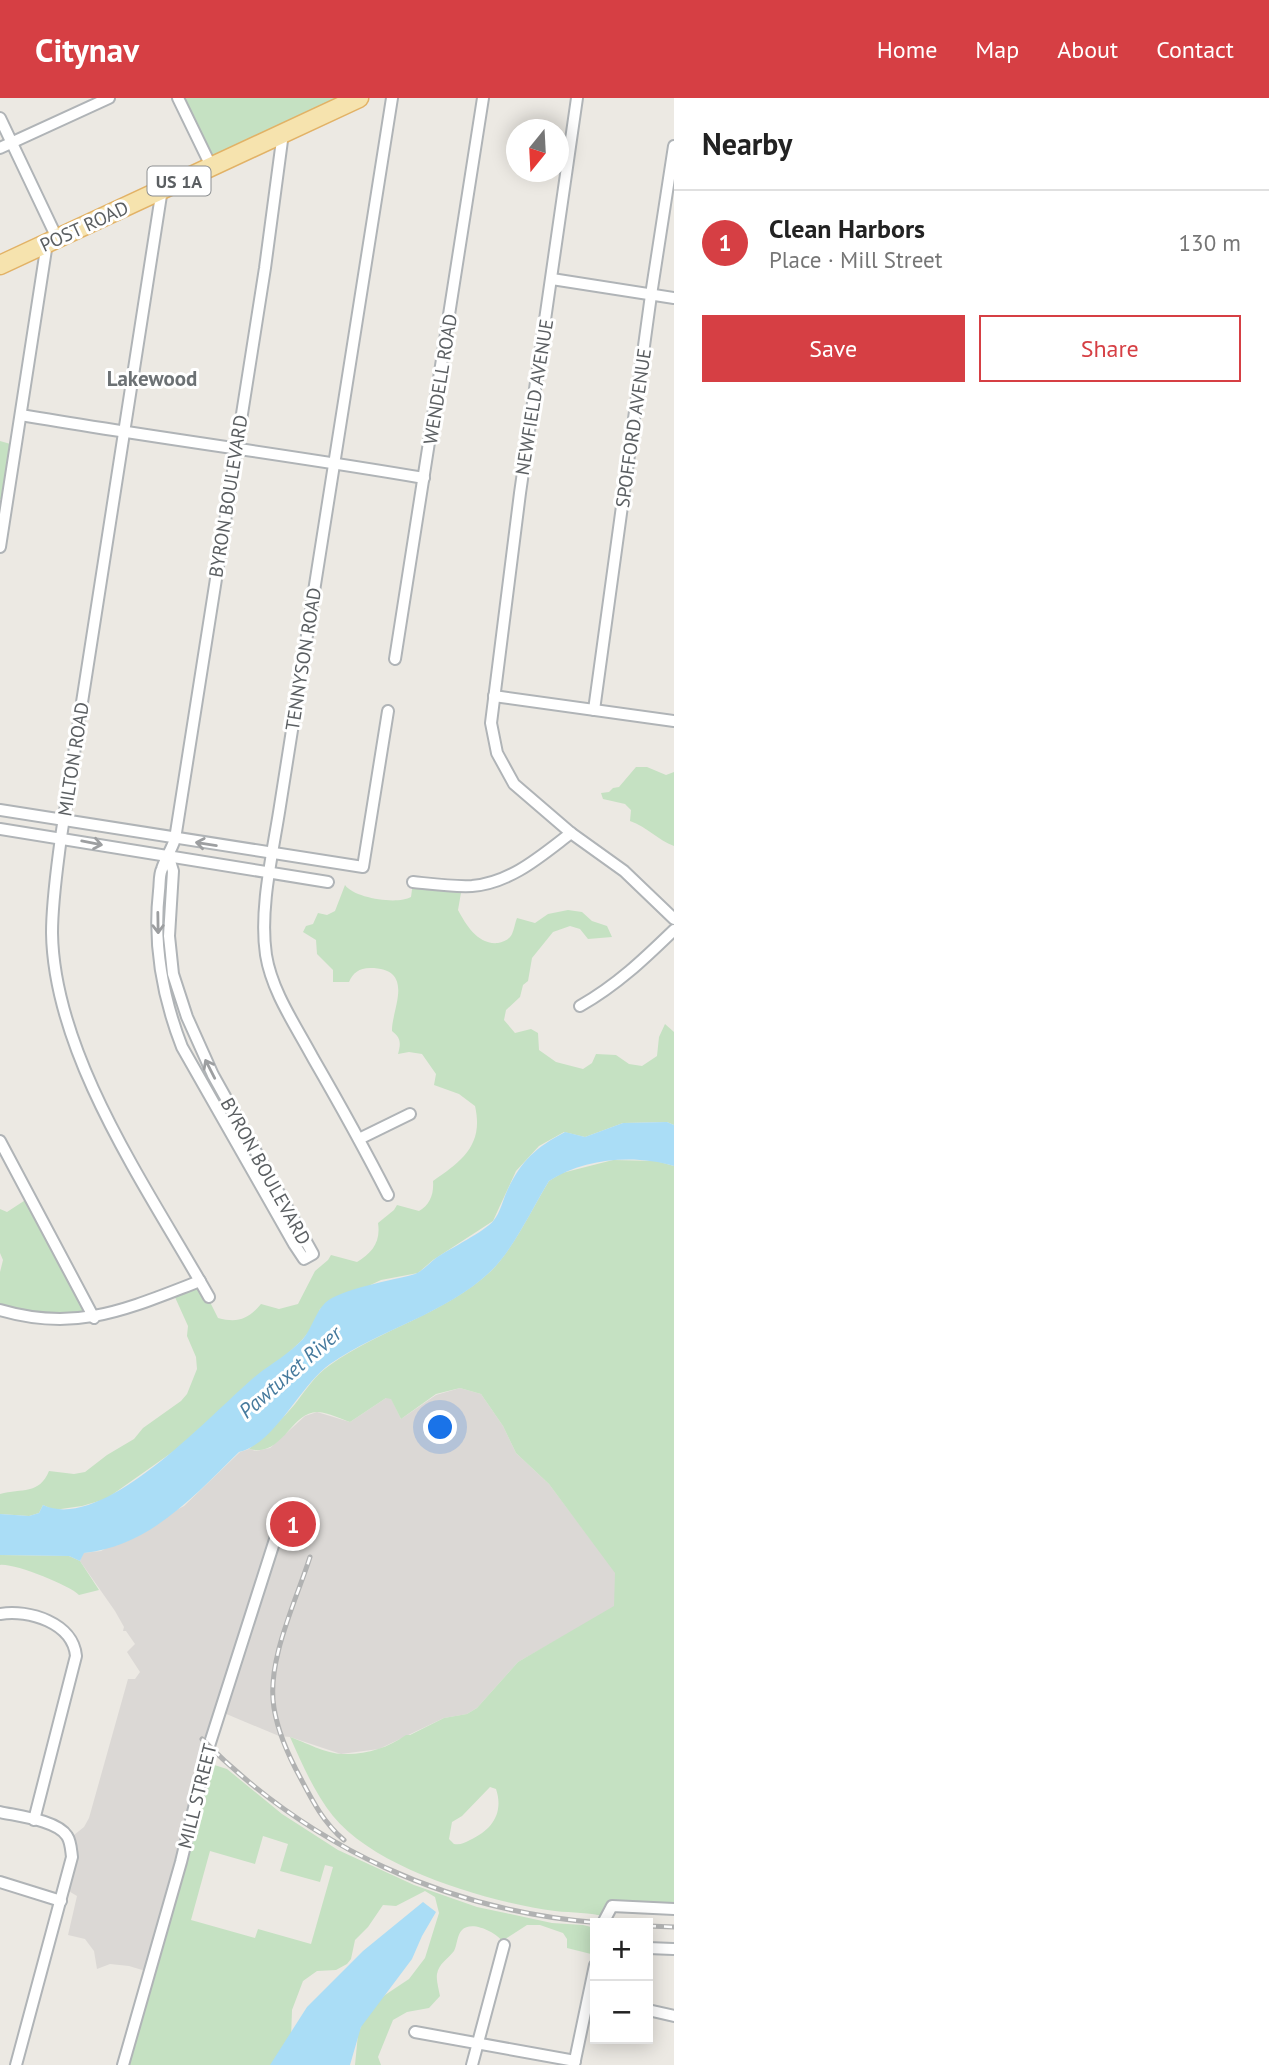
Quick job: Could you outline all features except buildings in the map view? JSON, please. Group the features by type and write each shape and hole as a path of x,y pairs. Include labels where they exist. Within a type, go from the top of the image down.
{"main road":[{"name":"POST ROAD","path":"0,265 359,98"}],"street":[{"path":"0,148 109,98"},
{"path":"178,98 211,166"},
{"name":"TENNYSON ROAD","path":"388,1195 283,1004 267,957 265,934 270,873 309,615 392,98"},
{"name":"WENDELL ROAD","path":"395,659 483,98"},
{"name":"NEWFIELD AVENUE","path":"577,98 520,493 491,723 497,753 514,784 571,833 624,871 674,919"},
{"path":"0,118 52,240 0,547"},
{"name":"BYRON BOULEVARD","path":"169,858 173,871 169,936 173,974 184,1009 197,1044 227,1101 313,1254 310,1258 304,1259 294,1244 182,1047 170,1013 158,957 157,905 162,869 175,839 237,449 283,133"},
{"name":"SPOFFORD AVENUE","path":"594,710 674,146"},
{"name":"MILTON ROAD","path":"162,190 61,837 52,934 56,972 80,1060 156,1207 209,1297"},
{"path":"552,279 674,298"},
{"path":"21,415 424,478"},
{"path":"494,696 674,722"},
{"path":"0,810 363,867 388,712"},
{"path":"0,829 328,882"},
{"path":"413,882 472,886 492,883 534,861 571,833"},
{"path":"580,1006 617,983 674,930"},
{"path":"170,1013 184,1009"},
{"path":"216,1106 227,1101"},
{"path":"359,1139 410,1114"},
{"path":"0,1141 94,1318"},
{"path":"0,1310 70,1320 94,1318 200,1281"},
{"name":"MILL STREET","path":"123,2065 181,1862 209,1746 278,1530"},
{"path":"0,1614 20,1612 48,1621 70,1636 75,1645 76,1656 34,1819"},
{"path":"0,1812 54,1825 66,1834 71,1844 72,1857 16,2065"},
{"path":"0,1882 61,1901"},
{"path":"606,1918 612,1906 674,1909"},
{"path":"472,2065 504,1945"},
{"path":"653,1948 673,1949"},
{"path":"415,2032 574,2063 590,2005"},
{"path":"653,2011 674,2016"}],"shaded area":[{"path":"460,1388 481,1394 503,1426 516,1453 549,1484 616,1573 615,1607 518,1662 477,1708 467,1714 444,1718 379,1749 341,1754 290,1737 279,1736 224,1713 149,1972 110,1964 97,1969 94,1951 85,1939 68,1935 77,1896 67,1890 69,1839 84,1827 89,1818 128,1679 135,1679 140,1672 127,1652 135,1644 126,1631 123,1631 124,1627 115,1611 80,1561 83,1553 101,1551 184,1506 240,1452 270,1448 305,1416 317,1412 350,1422 386,1398 391,1398 401,1419 436,1395"}],"green space":[{"path":"178,98 359,98 213,166"},
{"path":"0,441 14,445 6,500 0,499"},
{"path":"636,767 647,767 666,775 674,772 674,846 630,821 631,810 625,804 603,799 601,793 619,787"},
{"path":"413,882 462,887 458,910 474,933 491,943 500,943 509,938 517,918 535,923 548,914 568,910 582,912 592,921 607,926 612,937 588,939 580,929 570,926 553,932 532,958 528,981 523,985 520,997 506,1010 504,1020 515,1033 531,1029 538,1033 539,1050 556,1062 583,1069 592,1063 596,1054 616,1055 629,1064 642,1066 657,1056 659,1037 665,1024 674,1032 674,1125 667,1122 623,1123 585,1137 564,1132 539,1146 516,1171 493,1221 433,1260 418,1273 381,1280 320,1309 312,1328 286,1355 258,1375 181,1446 106,1499 54,1510 43,1505 39,1513 29,1516 0,1514 0,1494 35,1487 45,1479 49,1471 74,1474 85,1472 134,1439 143,1428 187,1394 197,1369 196,1357 187,1336 188,1326 174,1295 201,1284 218,1318 231,1320 247,1317 261,1304 279,1309 298,1304 315,1271 331,1255 357,1262 362,1259 377,1241 378,1223 397,1205 419,1211 423,1209 430,1199 433,1181 468,1151 476,1131 475,1106 459,1094 434,1085 436,1074 422,1054 398,1054 400,1041 392,1031 398,992 393,975 384,970 366,968 352,976 349,982 333,982 333,970 317,954 316,940 303,932 306,926 313,924 318,913 327,915 335,911 345,885 366,897 396,900 411,897"},
{"path":"613,1160 656,1161 674,1166 674,1906 618,1903 607,1917 528,1907 498,1900 435,1880 376,1852 352,1835 326,1807 290,1737 330,1752 368,1752 444,1718 467,1714 477,1708 518,1662 614,1606 615,1573 549,1484 516,1453 503,1426 481,1394 460,1388 436,1394 401,1419 391,1399 386,1398 350,1422 318,1412 309,1414 270,1447 261,1450 249,1449 284,1416 324,1369 349,1352 453,1299 491,1271 514,1241 549,1181 562,1173","holes":["490,1787 496,1789 497,1813 490,1826 478,1836 461,1844 454,1844 449,1839 452,1822 462,1816"]},
{"path":"30,1197 91,1317 0,1311 0,1272 3,1260 0,1253 0,1209 7,1212"},
{"path":"0,1555 69,1556 80,1561 99,1590 79,1595 41,1576 17,1567 0,1565"},
{"path":"208,1763 227,1769 282,1814 338,1850 414,1885 477,1907 552,1923 590,1927 590,1954 567,1948 567,1939 563,1933 540,1925 527,1925 502,1941 483,1928 466,1927 459,1935 454,1951 438,1970 440,1996 429,2008 407,2012 393,2020 378,2057 381,2065 355,2065 358,2034 366,2015 385,1995 409,1979 425,1958 439,1913 435,1897 425,1891 396,1906 383,1905 355,1940 351,1959 347,1964 336,1970 317,1971 303,1981 292,2010 291,2039 273,2065 123,2065","holes":["263,1836 288,1844 280,1871 320,1882 325,1865 333,1867 311,1944 258,1929 255,1938 191,1920 210,1851 255,1864"]}],"water":[{"name":"Pawtuxet River","path":"667,1122 674,1125 674,1166 643,1160 610,1160 578,1167 549,1181 515,1240 491,1271 454,1299 330,1364 308,1385 264,1438 239,1452 188,1501 150,1530 108,1548 84,1553 80,1561 69,1556 0,1555 0,1514 29,1516 39,1513 43,1505 68,1509 96,1502 126,1486 157,1464 257,1375 298,1344 325,1303 354,1289 418,1273 436,1258 490,1224 498,1214 518,1171 530,1156 545,1144 565,1132 585,1137 623,1123"},
{"path":"423,1902 436,1912 412,1959 361,2027 350,2065 270,2065 307,2007 363,1951"}],"railway":[{"path":"310,1557 278,1652 274,1671 274,1708 284,1745 305,1788 325,1819 344,1840"},
{"path":"202,1739 244,1778 288,1812 335,1842 385,1867 436,1888 489,1905 590,1922"},
{"path":"653,1926 674,1927"}],"place":[{"name":"Clean Harbors","path":"293,1524"}],"district":[{"name":"Lakewood","path":"152,378"}]}
